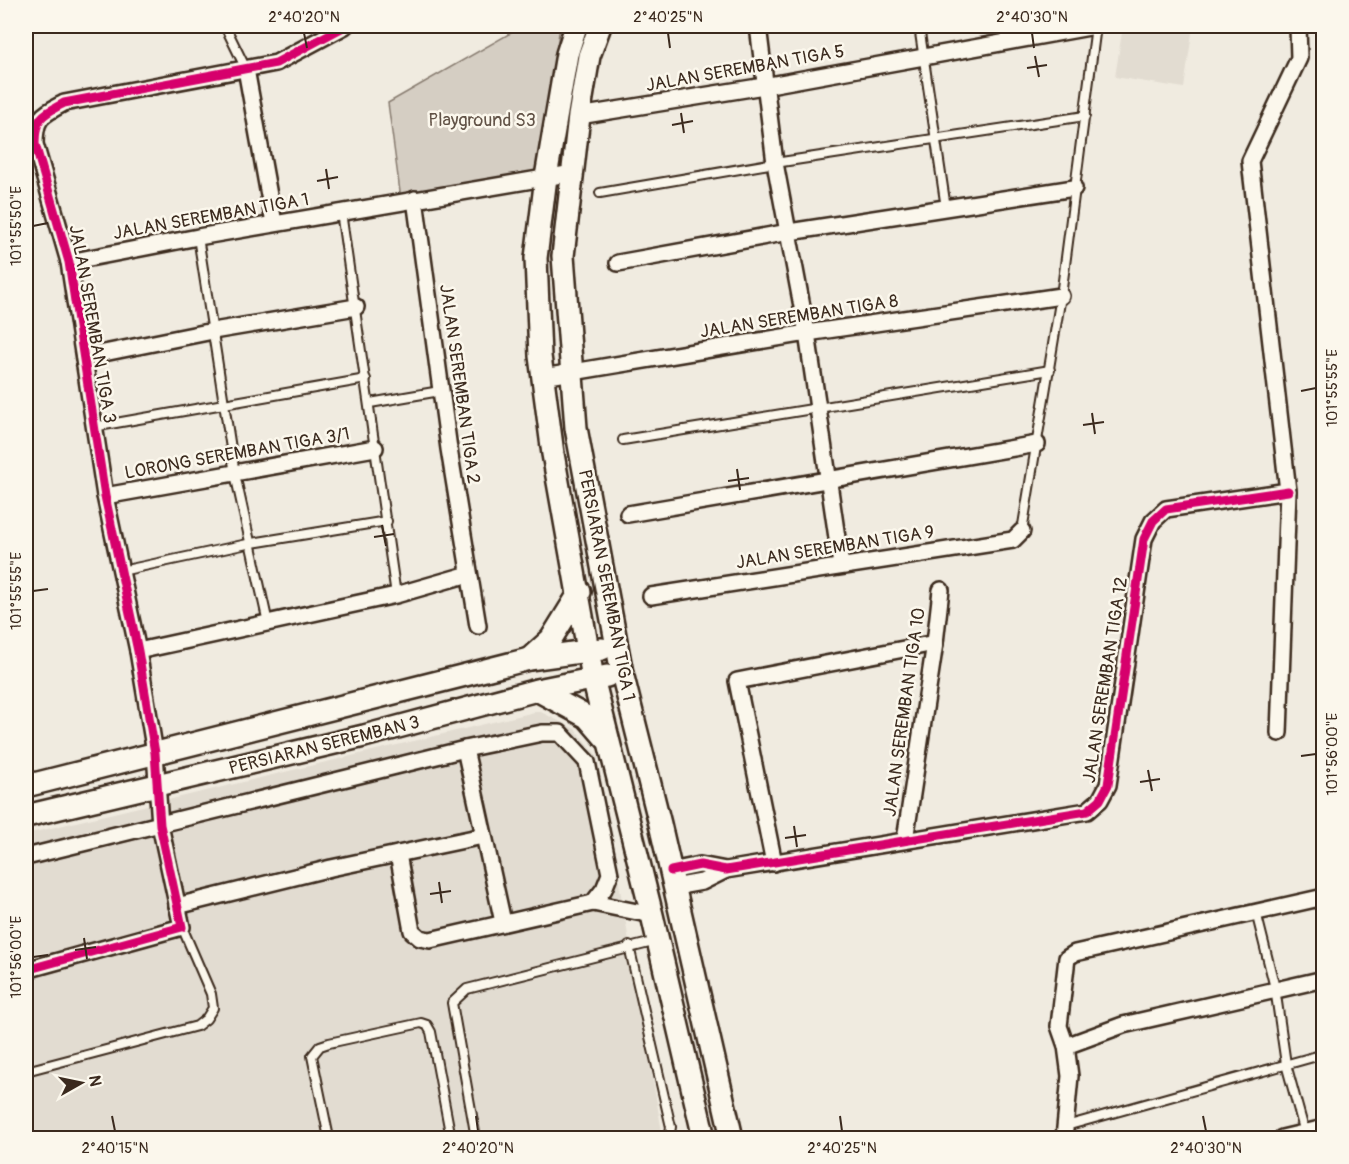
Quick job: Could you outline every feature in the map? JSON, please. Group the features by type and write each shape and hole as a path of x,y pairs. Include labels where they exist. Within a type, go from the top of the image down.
{"main road":[{"name":"PERSIARAN SEREMBAN TIGA 1","path":"576,26 567,54 546,177 536,258 543,377 552,454 580,592 593,678 704,1138"},
{"name":"PERSIARAN SEREMBAN TIGA 1","path":"600,26 589,56 579,116 562,256 576,428 622,673 731,1138"},
{"path":"529,659 551,639 580,592"},
{"name":"PERSIARAN SEREMBAN 3","path":"26,786 529,659 617,647"},
{"name":"PERSIARAN SEREMBAN 3","path":"26,816 364,736 537,690 622,673"},
{"path":"537,690 587,717 610,744"}],"street":[{"name":"JALAN SEREMBAN TIGA 3","path":"182,927 160,825 159,786 138,651 105,496 69,262 50,189 35,144 35,126 43,114 64,103 276,63 345,26"},
{"path":"758,26 775,163 807,333 841,566"},
{"name":"JALAN SEREMBAN TIGA 5","path":"579,116 764,86 1096,26"},
{"path":"1279,733 1288,490 1250,160 1299,58 1298,26"},
{"path":"246,69 274,223"},
{"name":"JALAN SEREMBAN TIGA 1","path":"69,262 274,223 573,173"},
{"path":"618,263 789,232 1074,188"},
{"name":"JALAN SEREMBAN TIGA 2","path":"414,199 440,391 478,626"},
{"name":"JALAN SEREMBAN TIGA 8","path":"543,377 807,333 1061,296"},
{"path":"84,357 213,331 356,307"},
{"path":"628,514 1037,444"},
{"name":"LORONG SEREMBAN TIGA 3/1","path":"105,496 375,448"},
{"name":"JALAN SEREMBAN TIGA 12","path":"672,879 700,865 726,870 1087,811 1100,800 1108,785 1144,539 1153,521 1166,509 1288,490"},
{"name":"JALAN SEREMBAN TIGA 9","path":"651,596 1012,540 1022,531"},
{"path":"138,651 396,595 469,574"},
{"name":"JALAN SEREMBAN TIGA 10","path":"905,840 936,644 941,590"},
{"path":"774,862 737,681 936,644"},
{"path":"26,857 465,749 542,733 560,733 573,744 587,762 610,874 604,890 592,903"},
{"path":"465,749 503,922"},
{"path":"177,906 483,836"},
{"path":"398,854 412,931 420,938 430,940 592,903 652,915"},
{"path":"1065,1132 1070,1076 1066,1046 1059,1026 1067,958 1074,953 1323,897"},
{"path":"26,970 182,927"},
{"path":"1066,1046 1123,1025 1275,988 1323,979"},
{"path":"1282,1138 1323,1128"}],"lane":[{"path":"225,26 246,69"},
{"path":"919,26 946,208"},
{"path":"1022,531 1061,296 1096,26"},
{"path":"600,193 775,163 1085,116"},
{"path":"341,212 396,595"},
{"path":"198,237 235,474 268,624"},
{"path":"623,440 817,406 1050,370"},
{"path":"93,428 366,379"},
{"path":"369,403 440,391"},
{"path":"121,571 252,543 387,521"},
{"path":"1256,912 1275,988 1286,1064 1305,1133"},
{"path":"26,1071 197,1026 206,1019 213,1008 211,994 182,927"},
{"path":"476,1138 452,1003 458,995 467,989 658,940"},
{"path":"629,946 671,1127 669,1138"},
{"path":"329,1138 312,1056 320,1046 421,1023 427,1025 431,1032 451,1138"},
{"path":"1065,1132 1323,1054"}],"shaded area":[{"path":"1123,26 1193,26 1184,88 1115,77"},
{"path":"539,711 575,729 597,756 663,1138 26,1138 26,834"}],"green space":[{"name":"Playground S3","path":"523,26 560,26 538,172 401,199 388,103"}],"cycle path":[{"path":"26,970 182,927 160,825 155,753 138,651 105,496 69,262 35,144 38,122 45,114 64,103 276,63 345,26"},
{"path":"671,871 700,865 726,870 1087,811 1100,800 1108,785 1144,539 1153,521 1166,509 1288,491"}]}
